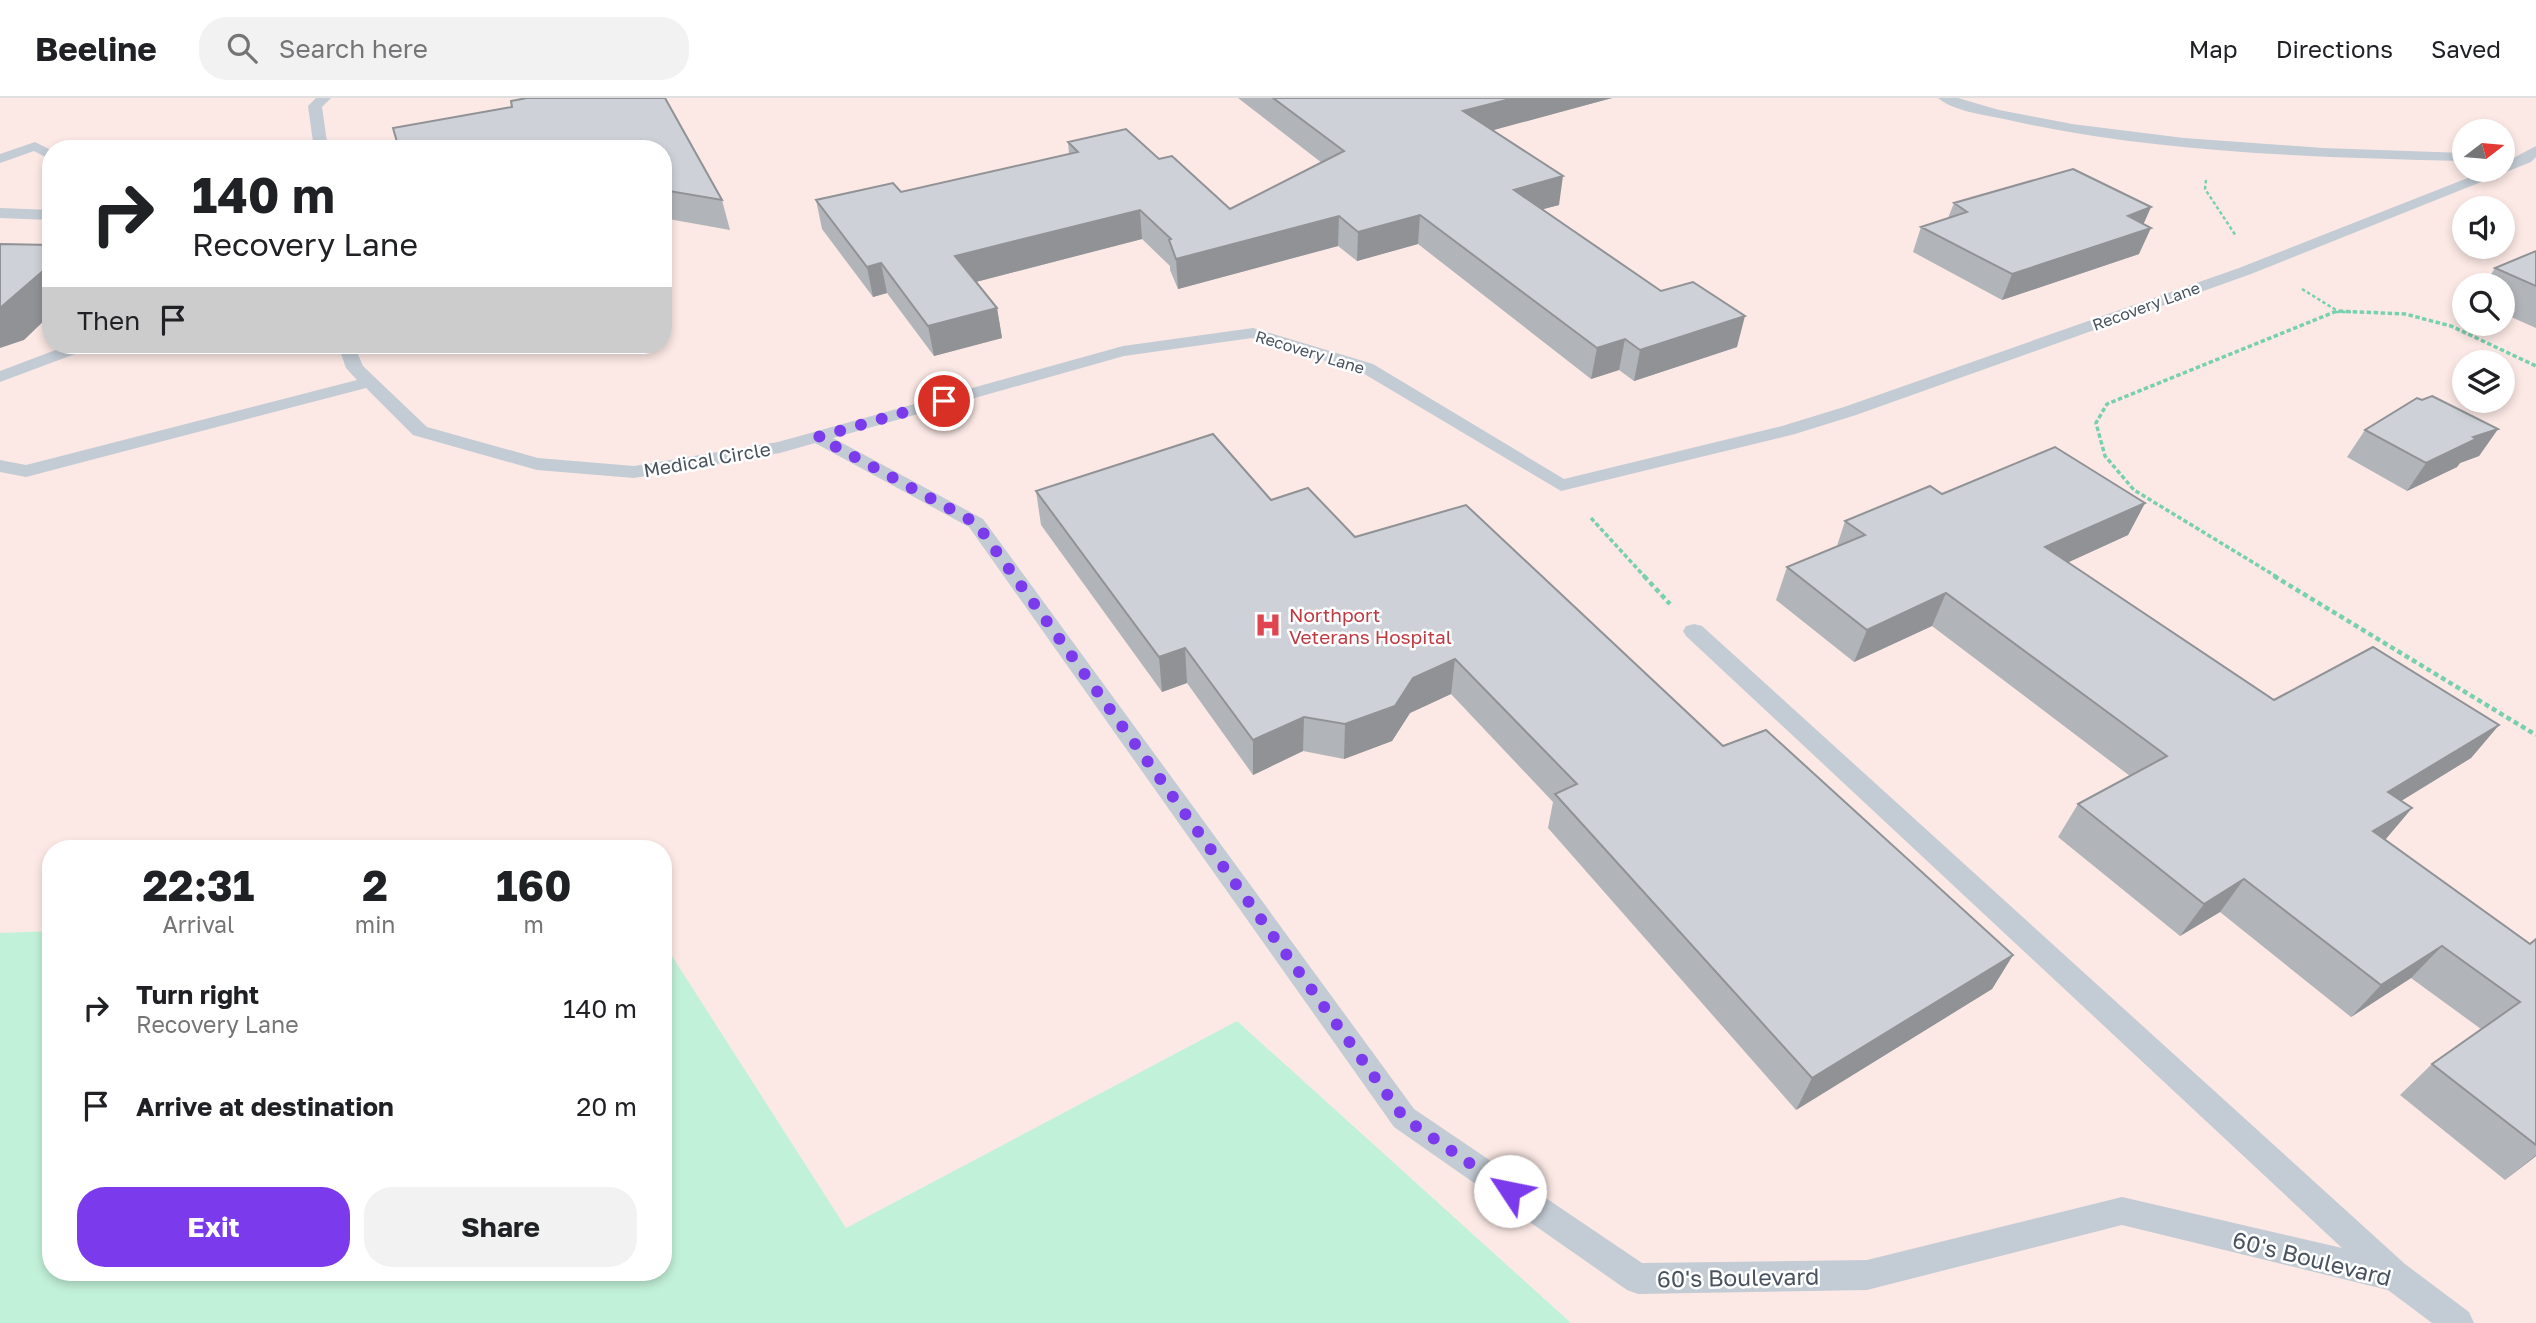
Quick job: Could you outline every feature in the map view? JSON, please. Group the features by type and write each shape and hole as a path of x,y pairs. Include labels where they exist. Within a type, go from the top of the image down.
{"lane":[{"path":"320,140 315,106 324,98"},
{"path":"1948,99 2033,122 2149,140 2318,153 2452,157"},
{"path":"0,159 35,146 42,150"},
{"path":"2515,158 2533,157"},
{"name":"Recovery Lane","path":"2515,164 2533,157"},
{"name":"Recovery Lane","path":"818,437 1123,352 1253,333 1367,368 1561,485 1788,430 1850,411 2266,263 2468,182"},
{"path":"0,213 42,215"},
{"path":"0,377 59,354"},
{"name":"Medical Circle","path":"350,354 355,368 420,431 537,464 634,472 780,447 818,437"},
{"path":"0,466 26,471 370,382"},
{"name":"60's Boulevard","path":"818,437 976,523 1404,1118 1638,1279 1867,1275 2122,1211 2396,1276 2459,1323"},
{"path":"1694,631 2396,1276"}],"path":[{"path":"2206,176 2205,189 2244,248 2337,311"},
{"path":"2536,366 2451,326 2405,314 2337,311 2107,404 2096,424 2105,456 2134,490 2536,735"},
{"path":"1561,485 1694,631"}],"shaded area":[{"name":"Northport Veterans Hospital","path":"0,98 2536,98 2536,1323 0,1323"}],"green space":[{"path":"42,931 42,1281 672,1281 672,956 846,1228 1237,1021 1571,1323 0,1323 0,933"}],"building":[{"path":"527,98 665,98 722,200 672,192 672,140 396,140 393,128 512,107 511,101"},
{"path":"1273,98 1514,98 1463,111 1563,176 1514,190 1661,291 1693,282 1745,316 1640,350 1625,339 1597,348 1420,215 1358,232 1339,216 1176,259 1169,240 1171,239 1140,210 955,256 997,308 928,326 881,263 867,267 816,200 893,183 901,192 1078,152 1068,142 1126,129 1159,159 1172,156 1230,209 1344,151"},
{"path":"2073,169 2151,207 2128,216 2151,228 2012,274 1921,227 1967,212 1954,203"},
{"path":"0,244 42,245 42,272 0,308"},
{"path":"2536,251 2536,286 2515,277 2515,273 2495,268"},
{"path":"2432,396 2452,406 2452,413 2466,413 2498,429 2473,437 2476,439 2426,463 2365,430 2417,398 2422,400"},
{"path":"1213,434 1271,500 1308,488 1355,537 1466,505 1723,746 1766,730 2013,955 1812,1078 1555,794 1577,784 1455,659 1413,678 1395,706 1345,724 1304,717 1253,740 1185,648 1159,657 1036,491"},
{"path":"2055,447 2145,503 2045,547 2274,700 2373,647 2499,725 2388,792 2412,808 2373,831 2530,944 2536,939 2536,1145 2432,1064 2520,1002 2442,946 2381,985 2244,879 2204,904 2078,804 2167,756 1946,593 1867,630 1787,567 1865,535 1845,521 1930,486 1942,494"}],"place":[{"name":"Northport Veterans Hospital","path":"1268,625"}],"route":[{"path":"944,401 818,437 976,523 1404,1118 1510,1191"}]}
